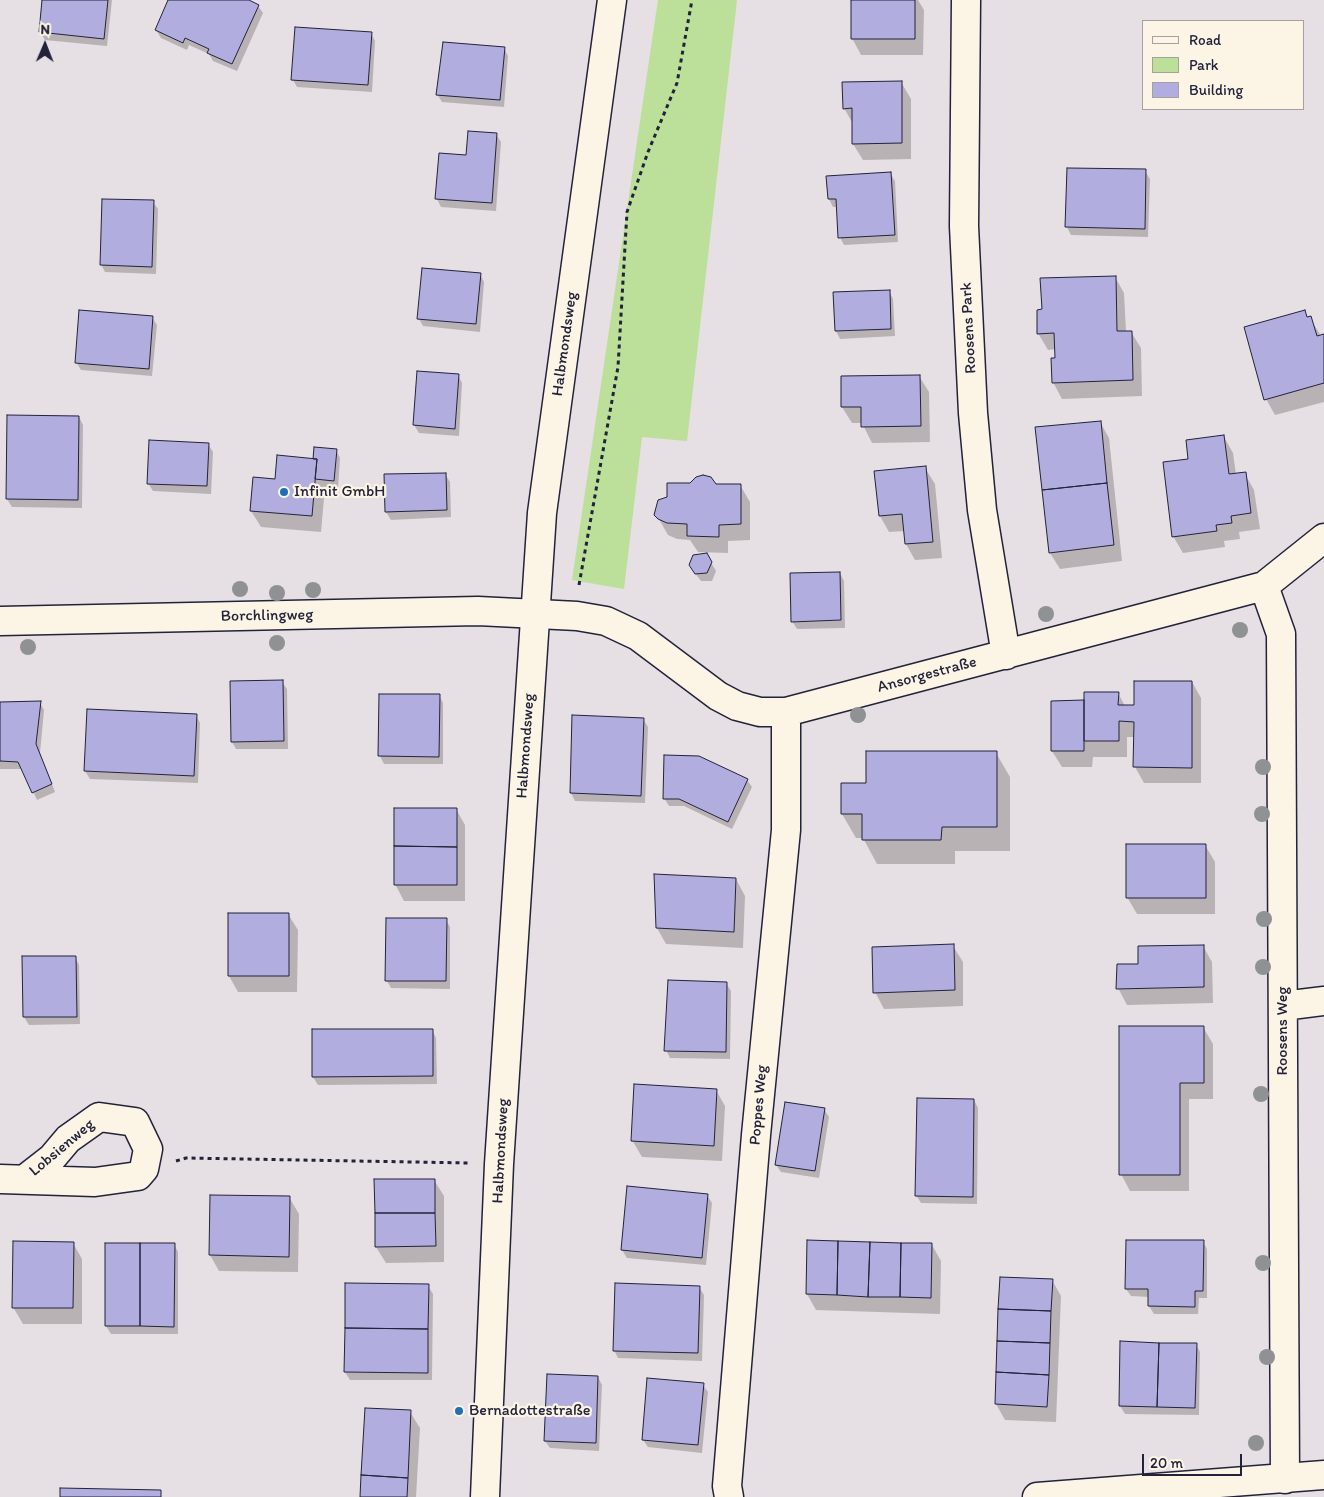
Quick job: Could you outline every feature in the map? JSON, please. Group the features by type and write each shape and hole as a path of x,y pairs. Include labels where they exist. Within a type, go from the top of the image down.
{"street":[{"name":"Halbmondsweg","path":"485,1497 499,1164 542,513 612,0"},
{"name":"Roosens Park","path":"966,0 964,226 973,413 982,510 1006,655"},
{"name":"Ansorgestraße","path":"535,612 606,621 638,636 718,696 737,706 760,712 786,712 1264,586 1324,538"},
{"name":"Roosens Weg","path":"1264,586 1281,634 1284,1479"},
{"name":"Borchlingweg","path":"0,621 478,611 535,612"},
{"name":"Poppes Weg","path":"729,1497 727,1486 755,1145 786,830 786,712"},
{"path":"1283,1006 1324,1001"},
{"name":"Lobsienweg","path":"99,1117 135,1122 148,1149 144,1169 138,1176 95,1182 12,1179 52,1158 68,1139 99,1117"},
{"path":"1037,1497 1324,1475"}],"path":[{"path":"577,616 580,570 618,367 627,212 648,152 677,83 692,0"},
{"path":"144,1169 186,1158 499,1164"}],"green space":[{"path":"658,0 737,0 687,441 642,437 624,589 572,580"}],"building":[{"path":"42,0 108,0 104,39 39,32"},
{"path":"168,0 249,0 259,5 232,64 207,53 209,49 185,38 183,43 155,30"},
{"path":"851,0 915,0 915,39 851,39"},
{"path":"295,27 372,32 368,85 291,80"},
{"path":"443,42 505,47 500,100 436,95"},
{"path":"902,81 902,143 852,144 852,108 843,109 842,82"},
{"path":"468,131 497,133 492,203 435,199 439,153 466,155"},
{"path":"1067,168 1146,169 1145,229 1065,227"},
{"path":"891,172 895,235 838,238 836,199 828,199 826,176"},
{"path":"102,199 154,200 152,267 100,265"},
{"path":"422,268 481,273 476,324 417,319"},
{"path":"1116,276 1117,331 1132,331 1133,380 1052,383 1051,358 1055,358 1054,333 1037,334 1037,310 1042,309 1040,278"},
{"path":"890,290 891,329 835,331 833,292"},
{"path":"79,310 153,316 149,369 75,363"},
{"path":"1305,310 1307,317 1311,316 1317,336 1324,334 1324,383 1264,400 1244,327"},
{"path":"417,371 459,374 455,429 413,425"},
{"path":"920,375 921,426 861,427 861,407 841,407 841,376"},
{"path":"7,415 79,416 78,500 6,499"},
{"path":"1101,421 1107,483 1042,490 1035,427"},
{"path":"1224,435 1229,474 1246,472 1251,513 1231,516 1232,523 1216,525 1217,531 1172,537 1163,462 1188,459 1186,440"},
{"path":"149,440 209,443 207,486 147,484"},
{"path":"314,447 337,449 334,481 315,479 317,459 313,459"},
{"path":"277,455 317,459 312,516 250,511 253,477 275,479"},
{"path":"926,466 933,542 905,544 902,514 879,516 874,471"},
{"path":"446,473 447,510 385,512 384,474"},
{"path":"703,475 711,477 716,484 741,484 741,524 719,525 719,537 687,536 687,524 667,523 654,515 658,500 667,497 667,483 690,483 696,477"},
{"path":"1107,483 1114,545 1049,553 1042,490"},
{"path":"707,553 712,562 707,573 695,574 689,565 693,555"},
{"path":"840,572 841,620 791,622 790,573"},
{"path":"283,680 284,741 231,742 230,681"},
{"path":"1134,681 1192,681 1192,768 1133,767 1134,722 1119,721 1119,741 1084,741 1084,692 1119,692 1118,705 1134,705"},
{"path":"379,694 440,694 439,757 378,756"},
{"path":"1084,700 1084,751 1051,751 1051,701"},
{"path":"41,701 36,744 52,784 32,793 18,762 0,761 0,702"},
{"path":"87,709 197,714 194,776 84,771"},
{"path":"572,715 644,718 641,796 570,793"},
{"path":"866,751 997,751 997,827 942,827 941,840 862,840 862,814 841,814 841,783 866,783"},
{"path":"664,755 699,756 748,779 728,822 679,799 663,799"},
{"path":"394,808 457,808 457,847 394,846"},
{"path":"1126,844 1206,844 1206,898 1126,898"},
{"path":"394,846 457,847 457,885 394,885"},
{"path":"654,874 736,878 734,932 656,928"},
{"path":"228,913 289,913 289,976 228,976"},
{"path":"386,918 447,918 446,981 385,981"},
{"path":"954,944 955,990 873,993 872,947"},
{"path":"1204,945 1204,987 1116,989 1117,964 1138,964 1138,946"},
{"path":"22,956 76,956 77,1017 23,1017"},
{"path":"668,980 727,982 726,1052 664,1051"},
{"path":"1119,1026 1204,1026 1204,1083 1180,1083 1180,1175 1119,1175"},
{"path":"312,1029 433,1029 433,1076 312,1077"},
{"path":"634,1084 717,1089 714,1146 631,1141"},
{"path":"917,1098 974,1099 973,1197 915,1196"},
{"path":"785,1102 825,1108 815,1171 775,1165"},
{"path":"374,1179 435,1179 435,1213 375,1213"},
{"path":"627,1186 708,1194 702,1258 621,1250"},
{"path":"210,1195 290,1196 289,1257 209,1255"},
{"path":"375,1213 435,1213 436,1246 375,1247"},
{"path":"807,1240 838,1241 837,1295 806,1294"},
{"path":"1126,1240 1204,1240 1203,1291 1195,1291 1195,1307 1148,1306 1148,1289 1125,1289"},
{"path":"13,1241 74,1242 73,1308 12,1308"},
{"path":"838,1241 870,1242 868,1297 837,1295"},
{"path":"870,1242 901,1243 900,1297 868,1297"},
{"path":"105,1243 140,1243 140,1326 105,1326"},
{"path":"140,1243 175,1243 174,1327 140,1326"},
{"path":"901,1243 932,1243 931,1298 900,1297"},
{"path":"1000,1277 1053,1279 1051,1311 998,1309"},
{"path":"345,1283 429,1284 428,1329 345,1328"},
{"path":"615,1283 700,1286 698,1353 613,1351"},
{"path":"998,1309 1051,1311 1050,1343 997,1341"},
{"path":"345,1328 428,1329 428,1373 344,1372"},
{"path":"997,1341 1050,1343 1049,1375 996,1372"},
{"path":"1120,1341 1159,1343 1157,1407 1119,1406"},
{"path":"1159,1343 1197,1343 1195,1408 1157,1407"},
{"path":"996,1372 1049,1375 1047,1407 995,1404"},
{"path":"547,1374 598,1376 596,1443 544,1441"},
{"path":"647,1378 704,1383 698,1445 642,1440"},
{"path":"365,1408 411,1410 408,1478 361,1475"},
{"path":"361,1475 408,1478 407,1497 360,1497"},
{"path":"60,1488 161,1490 161,1497 60,1497"}],"place":[{"name":"Infinit GmbH","path":"284,492"},
{"name":"Bernadottestraße","path":"459,1411"}]}
